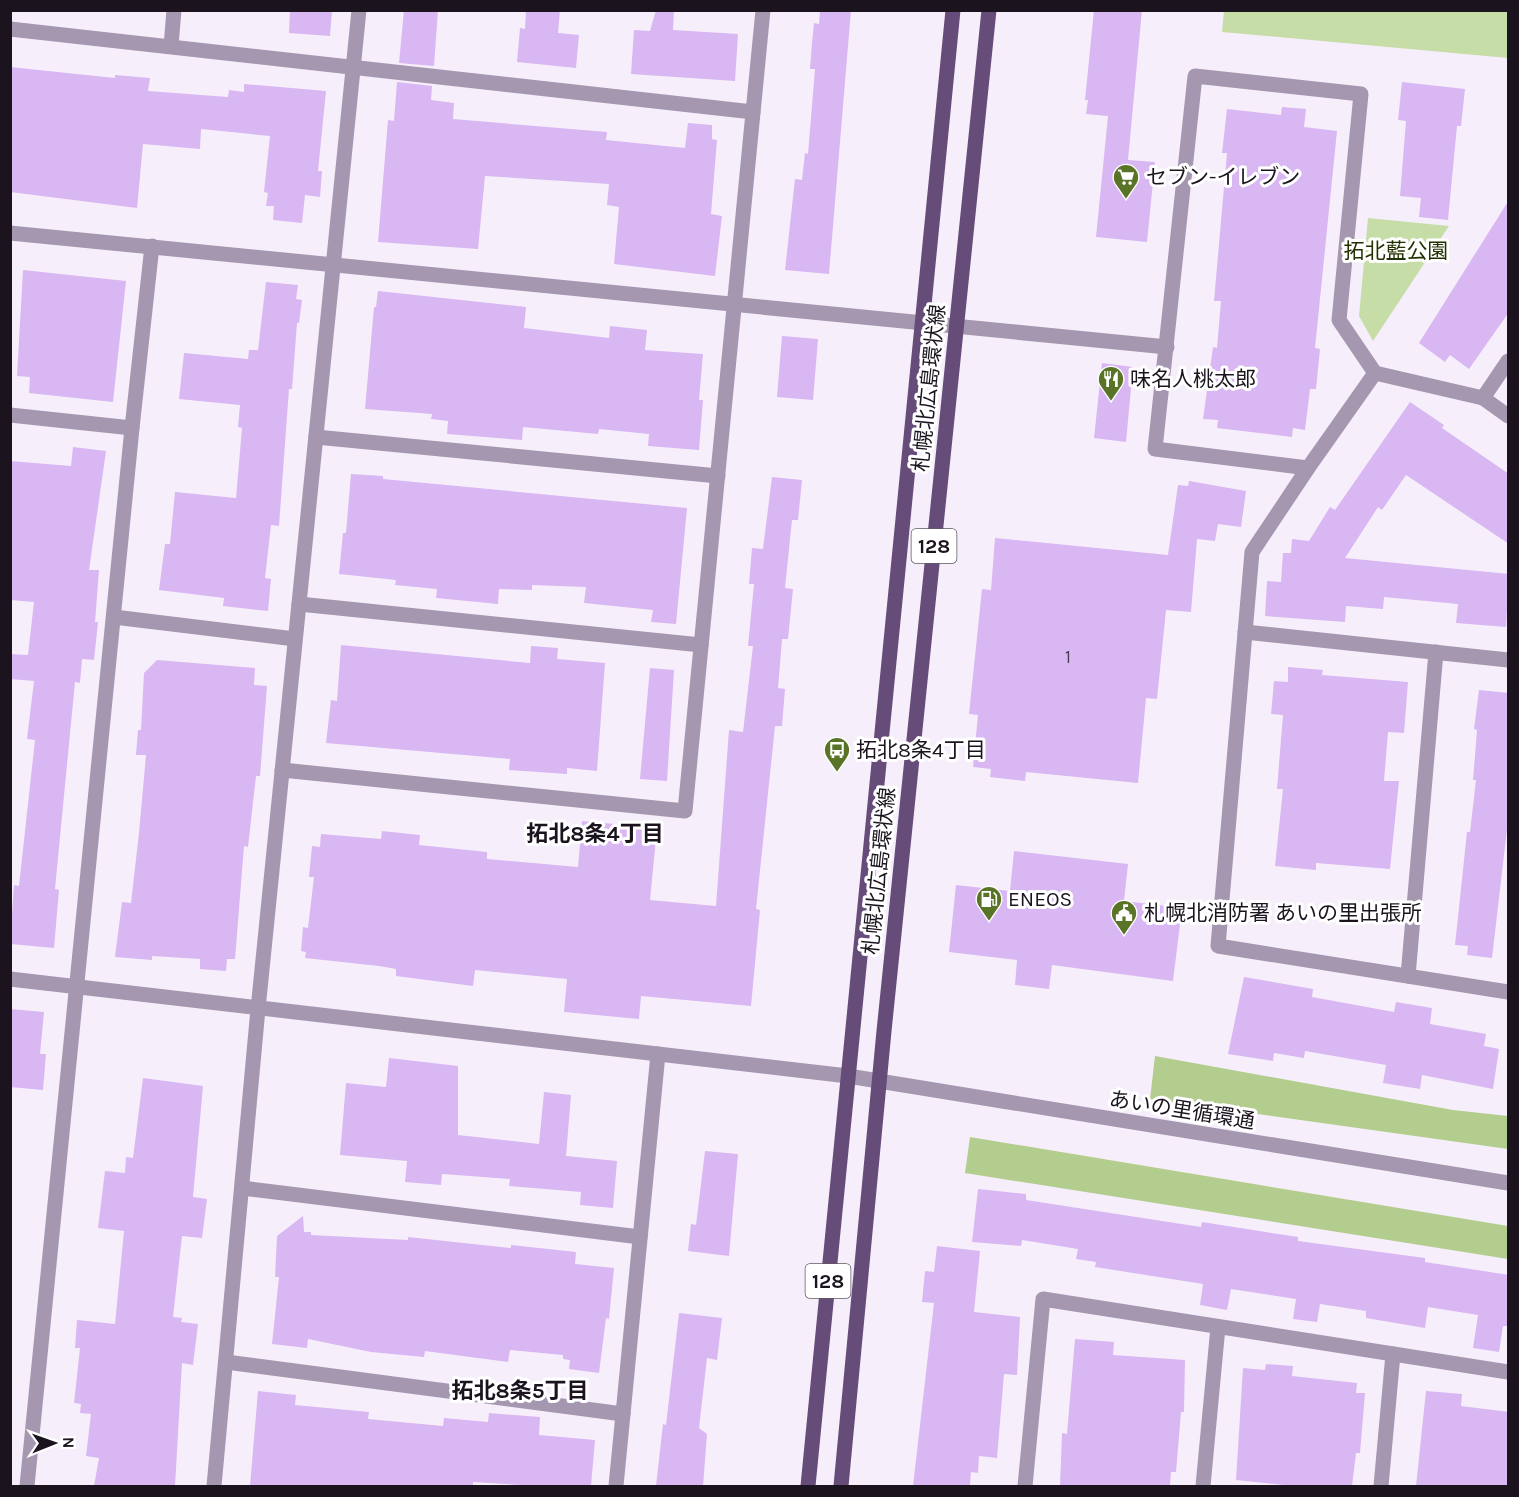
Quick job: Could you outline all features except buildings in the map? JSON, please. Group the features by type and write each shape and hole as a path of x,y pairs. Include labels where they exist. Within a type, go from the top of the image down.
{"main road":[{"name":"札幌北広島環状線","path":"808,1486 953,10"},
{"name":"札幌北広島環状線","path":"842,1486 879,1081 989,10"}],"street":[{"path":"171,46 174,10"},
{"path":"214,1486 258,1009 359,10"},
{"path":"282,770 685,811 763,10"},
{"path":"10,29 354,65 753,112"},
{"path":"1308,468 1155,449 1195,76 1361,94 1339,320 1375,373 1483,398 1509,416"},
{"path":"10,233 736,305 922,321 1167,347"},
{"path":"27,1486 152,246"},
{"path":"1483,398 1509,361"},
{"path":"1375,373 1252,552 1218,946 1509,992"},
{"path":"10,415 132,428"},
{"path":"316,437 718,476"},
{"path":"299,604 701,645"},
{"path":"114,617 295,639"},
{"path":"1245,632 1509,660"},
{"path":"1408,976 1436,652"},
{"name":"あいの里循環通","path":"10,979 848,1076 1509,1183"},
{"path":"616,1486 658,1054"},
{"path":"242,1188 640,1237"},
{"path":"1025,1486 1043,1299 1509,1372"},
{"path":"1203,1486 1218,1327"},
{"path":"1381,1486 1393,1354"},
{"path":"226,1362 623,1414"}],"green space":[{"path":"1224,11 1508,11 1508,58 1222,32"},
{"name":"拓北藍公園","path":"1368,218 1449,226 1373,341 1359,316"},
{"path":"1155,1056 1453,1110 1508,1116 1508,1149 1150,1099"},
{"path":"970,1137 1508,1226 1508,1259 965,1173"}],"place":[{"name":"セブン-イレブン","path":"1126,200"},
{"name":"味名人桃太郎","path":"1111,402"},
{"name":"拓北8条4丁目","path":"837,773"},
{"name":"ENEOS","path":"989,922"},
{"name":"札幌北消防署 あいの里出張所","path":"1124,936"}],"district":[{"name":"拓北8条4丁目","path":"595,833"},
{"name":"拓北8条5丁目","path":"520,1390"}]}
